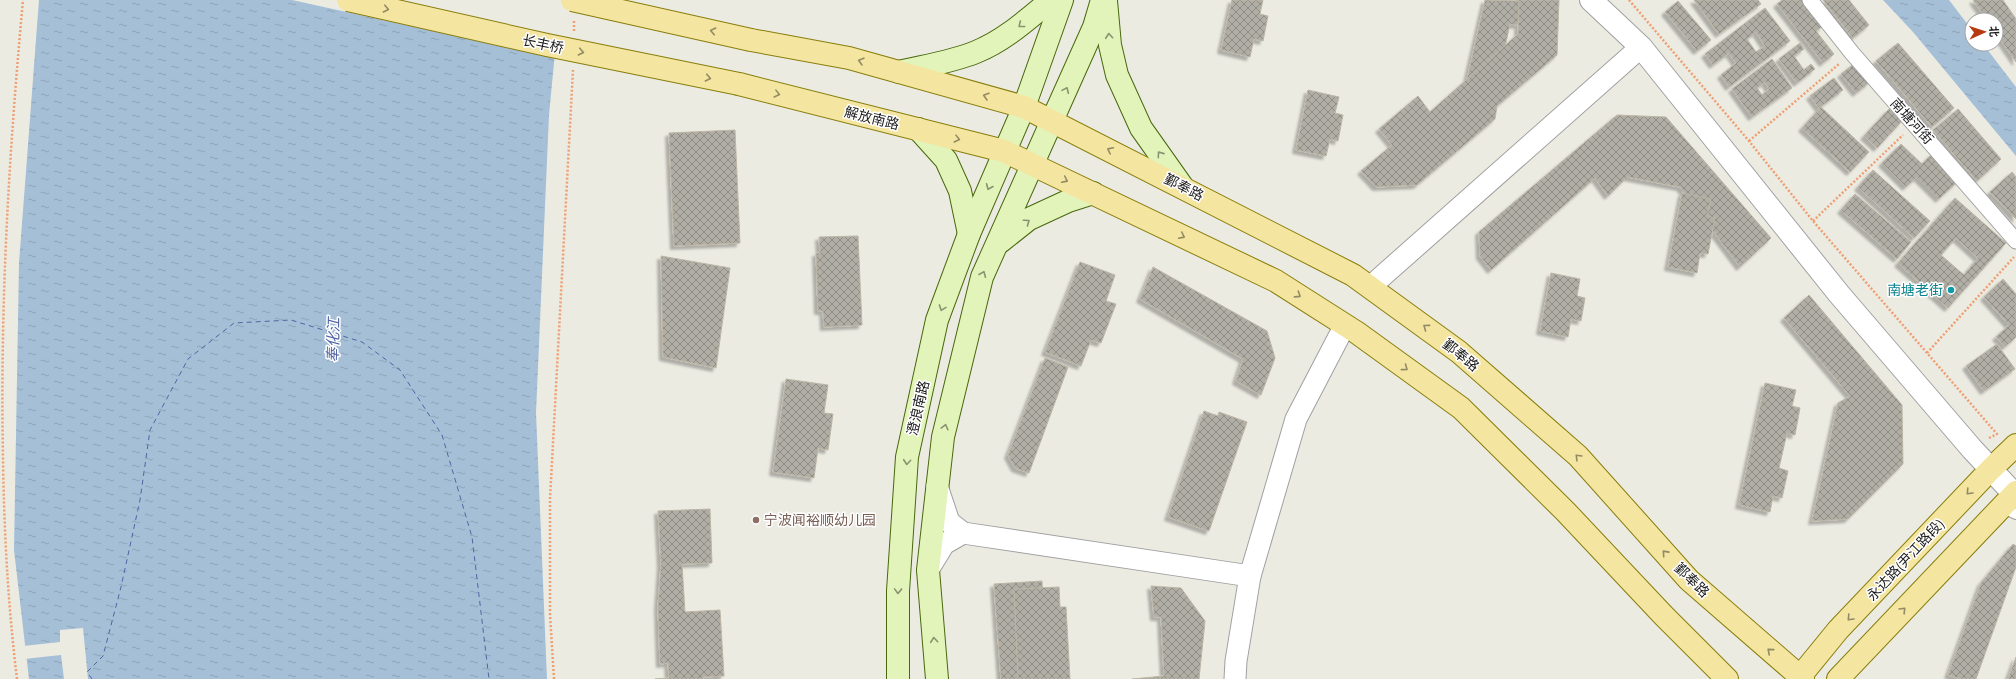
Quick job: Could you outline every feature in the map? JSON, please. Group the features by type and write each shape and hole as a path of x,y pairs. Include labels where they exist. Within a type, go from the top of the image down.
{"main road":[{"name":"长丰桥","path":"348,0 547,45 739,84"},
{"path":"899,72 955,60 977,52 1014,30 1051,0"},
{"path":"1062,0 1024,107 1004,151 1276,281 1345,326 1461,408 1565,511 1664,616 1727,679"},
{"path":"937,679 928,570 943,436 974,307 982,277 1034,165 1094,27 1102,0"},
{"path":"1106,0 1110,45 1117,75 1141,128 1182,186"},
{"name":"鄞奉路","path":"573,8 849,58 1024,107 1353,274 1459,352 1578,456 1690,580 1800,678"},
{"name":"解放南路","path":"739,84 1004,151"},
{"path":"918,129 946,160 960,191 969,234"},
{"name":"澄浪南路","path":"898,679 898,591 907,457 938,320 969,234 1004,151"},
{"path":"996,246 1029,219 1068,201 1093,193"},
{"name":"永达路(尹江路段)","path":"1800,678 1838,630 1991,469 2016,445"},
{"path":"1838,679 2012,502"}],"street":[{"path":"1591,0 1641,46 1839,294 1972,449 1991,469 2012,502"},
{"name":"南塘河街","path":"1810,0 1852,53 2016,241"},
{"path":"1370,287 1641,46"},
{"path":"1235,679 1236,661 1250,576 1296,419 1345,326"},
{"path":"937,486 949,522 963,533 1250,576"},
{"path":"928,570 944,544 963,533"}],"path":[{"path":"17,679 5,553 2,305 16,74 23,0"},
{"path":"1629,0 1749,141 1813,221 1997,434 1972,449"},
{"path":"573,8 574,39"},
{"path":"1749,141 1852,53"},
{"path":"554,679 550,614 550,499 571,125 573,62"},
{"path":"1813,221 1914,124"},
{"path":"1927,353 2016,255"}],"water":[{"name":"奉化江","path":"39,0 560,0 549,115 536,413 547,679 29,679 14,550 19,263"},
{"path":"1883,0 1949,0 1964,20 1964,52 1989,52 2016,87 2016,156 1913,32"}],"pier":[{"path":"292,0 562,0 556,58"},
{"path":"83,628 88,679 64,679 61,655 24,659 23,646 60,642 60,630"}],"building":[{"path":"1232,0 1263,0 1260,14 1268,16 1263,41 1254,39 1250,57 1221,50"},
{"path":"1485,0 1523,1 1517,25 1510,24 1502,61 1511,63 1505,88 1496,86 1492,103 1463,97"},
{"path":"1516,0 1559,0 1557,55 1497,106 1495,119 1417,185 1376,187 1361,171 1392,145 1379,129 1418,96 1430,112 1518,34 1519,2"},
{"path":"1694,0 1758,0 1761,4 1719,34"},
{"path":"1782,0 1802,0 1823,26 1816,31 1834,54 1823,63 1777,4"},
{"path":"1823,0 1849,0 1869,25 1853,38"},
{"path":"1973,0 2003,0 2016,19 2016,62 2004,45 2004,12 1981,12"},
{"path":"1678,1 1711,40 1697,51 1665,12"},
{"path":"1765,8 1790,41 1729,87 1721,75 1736,63 1729,53 1713,65 1705,54","holes":["1756,32 1765,46 1756,52 1747,39"]},
{"path":"1800,43 1804,49 1794,56 1804,70 1811,64 1815,69 1797,83 1779,59"},
{"path":"1898,43 1954,108 1932,127 1876,61"},
{"path":"1772,59 1792,88 1752,117 1732,89","holes":["1765,82 1769,89 1762,95 1757,88"]},
{"path":"1855,63 1870,82 1856,93 1841,74"},
{"path":"1834,78 1843,90 1819,108 1810,96"},
{"path":"1308,90 1339,97 1335,113 1343,115 1338,141 1330,139 1326,156 1296,150"},
{"path":"1821,107 1869,152 1850,172 1802,128"},
{"path":"1889,109 1902,121 1877,148 1864,136"},
{"path":"1958,109 2001,159 1977,181 1933,130"},
{"path":"1617,115 1666,117 1771,238 1740,267 1680,187 1627,177 1608,196 1595,178 1491,270 1480,256 1479,232"},
{"path":"735,130 740,243 674,246 669,133"},
{"path":"1901,144 1922,164 1933,153 1959,180 1939,199 1917,177 1906,187 1882,163"},
{"path":"1873,170 1930,221 1914,238 1858,187"},
{"path":"2012,172 2016,177 2016,219 1990,192"},
{"path":"1682,193 1711,199 1707,216 1715,218 1708,254 1700,253 1697,273 1668,267"},
{"path":"1855,194 1911,242 1897,259 1841,210"},
{"path":"1955,198 2006,243 1948,308 1898,263","holes":["1956,238 1978,258 1964,275 1941,255"]},
{"path":"858,236 862,325 824,327 823,311 818,311 816,253 820,253 819,237"},
{"path":"661,256 730,268 716,368 663,357"},
{"path":"1080,262 1115,275 1106,301 1116,304 1101,343 1091,340 1081,366 1045,352"},
{"path":"1153,267 1267,331 1275,358 1261,395 1236,381 1243,359 1140,299"},
{"path":"1551,273 1580,279 1577,296 1585,298 1581,321 1571,319 1568,337 1540,331"},
{"path":"2003,279 2016,294 2016,337 2005,347 1996,337 2009,325 1984,297"},
{"path":"1809,295 1902,405 1903,464 1848,519 1812,521 1838,403 1850,396 1784,318"},
{"path":"1997,344 2015,369 1984,391 1966,366"},
{"path":"1045,358 1068,367 1029,473 1015,468 1008,455"},
{"path":"786,379 828,385 824,413 833,414 828,450 818,448 814,478 773,472"},
{"path":"1765,383 1796,390 1792,406 1800,408 1795,435 1787,433 1779,468 1788,471 1782,498 1773,496 1770,512 1739,505"},
{"path":"1204,411 1218,416 1219,412 1247,422 1209,531 1168,517"},
{"path":"710,509 712,563 682,564 685,612 720,610 724,676 703,677 703,679 655,679 669,678 668,663 660,664 658,607 661,564 658,511"},
{"path":"2013,544 2016,546 2016,567 1976,679 1961,679 1948,675 1981,583"},
{"path":"1042,581 1047,679 1001,679 994,584"},
{"path":"1151,586 1181,588 1205,621 1199,679 1132,679 1164,676 1161,617 1154,617"},
{"path":"1059,587 1060,607 1066,607 1070,679 1018,679 1014,589"},
{"path":"2016,657 2016,679 2008,679"}],"ferry route":[{"path":"92,679 87,672 103,656 121,587 140,500 150,430 188,359 234,323 291,320 362,342 400,370 442,435 472,537 489,679"}],"place":[{"name":"南塘老街","path":"1951,290"},
{"name":"宁波闻裕顺幼儿园","path":"756,520"}]}
